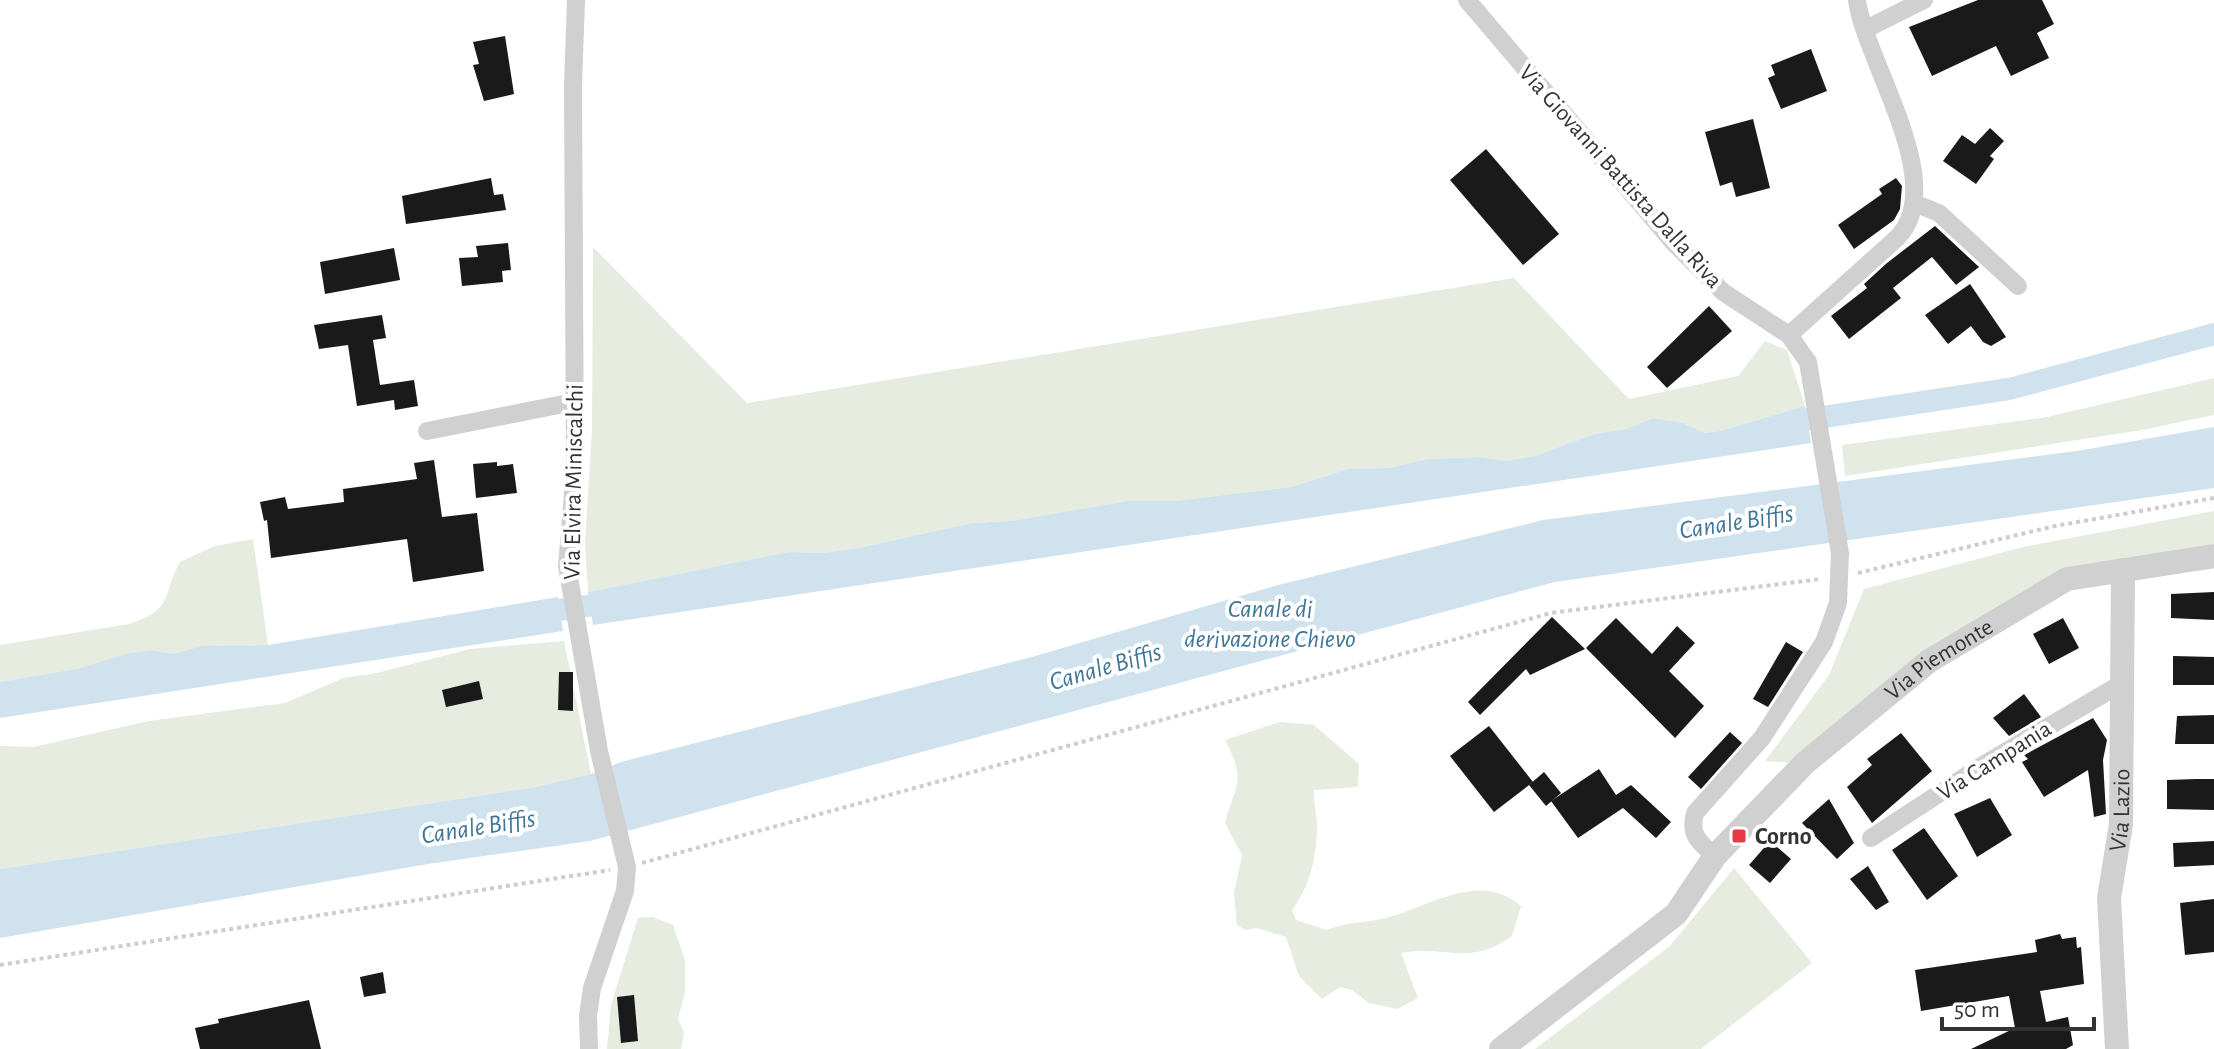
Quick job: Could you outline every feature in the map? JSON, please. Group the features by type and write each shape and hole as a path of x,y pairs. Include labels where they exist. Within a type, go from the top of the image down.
{"street":[{"name":"Via Elvira Miniscalchi","path":"576,0 573,86 575,469 567,566 599,751 626,858 625,891 592,988 588,1016 589,1049"},
{"name":"Via Giovanni Battista Dalla Riva","path":"1467,0 1673,242 1723,292 1789,335 1808,362 1840,553 1841,576 1833,622 1824,642 1762,738 1695,813 1691,826 1695,838 1715,856"},
{"path":"1789,335 1898,237 1909,225 1914,203 1904,134 1857,0"},
{"path":"1866,29 1924,0"},
{"path":"1914,203 1939,213 2018,286"},
{"path":"427,431 574,402"},
{"name":"Via Piemonte","path":"1501,1049 1676,914 1715,856 1805,763 1929,661 2067,579 2214,556"},
{"name":"Via Lazio","path":"2117,1049 2109,898 2121,824 2119,685 2123,570"},
{"name":"Via Campania","path":"1871,838 1983,765 2119,685"}],"path":[{"path":"0,965 626,858 1551,613 1841,576 2055,526 2214,498"}],"shaded area":[{"path":"593,247 747,403 1514,278 1629,399 1738,376 1765,341 1787,350 1805,406 1720,431 1705,433 1683,423 1653,418 1626,429 1594,434 1538,455 1507,461 1479,457 1427,459 1390,468 1348,469 1291,487 1174,501 1127,501 1011,521 972,523 858,548 822,553 788,552 588,592 585,543 592,431"},
{"path":"2214,378 2214,415 2142,430 1845,476 1842,445 2047,417"},
{"path":"2214,511 2214,544 2063,572 1795,763 1765,761 1829,675 1864,589 2023,547"},
{"path":"253,539 268,645 201,646 173,654 152,650 81,668 0,682 0,645 129,624 144,618 161,607 180,562 215,546"},
{"path":"564,641 591,774 530,788 0,869 0,746 33,747 149,721 285,703 343,678 377,673 470,649"},
{"path":"1280,722 1314,725 1359,764 1358,787 1314,790 1315,850 1308,881 1292,910 1296,920 1327,930 1382,919 1452,895 1487,891 1521,906 1512,936 1483,951 1470,953 1401,953 1418,998 1397,1009 1369,1003 1352,990 1340,987 1322,999 1299,976 1286,937 1256,928 1245,930 1237,925 1234,893 1242,855 1225,823 1238,774 1225,740"},
{"path":"1734,868 1812,963 1701,1049 1535,1049 1670,946"},
{"path":"653,917 673,925 685,960 685,992 678,1019 684,1033 681,1049 607,1049 611,1005 638,918"}],"water":[{"path":"1805,406 1811,443 593,625 588,592 788,552 822,553 858,548 972,523 1011,521 1127,501 1174,501 1291,487 1348,469 1390,468 1427,459 1479,457 1507,461 1538,455 1594,434 1626,429 1653,418 1683,423 1705,433 1720,431"},
{"name":"Canale di derivazione Chievo","path":"2214,427 2214,488 1555,582 590,841 428,864 0,938 0,869 530,788 1032,657 1278,585 1543,520 2077,451"},
{"path":"558,597 563,631 0,718 0,682 81,668 126,654 152,650 173,654 201,646 268,645"}],"building":[{"path":"1978,0 2042,0 2054,24 2037,33 2049,58 2011,76 1996,46 1932,76 1909,27"},
{"path":"505,36 514,94 484,101 473,65 479,64 473,42"},
{"path":"1811,49 1827,91 1781,109 1768,78 1775,75 1771,65"},
{"path":"1753,119 1770,188 1736,197 1732,182 1720,186 1705,132"},
{"path":"1990,128 2004,141 1990,156 1994,159 1976,184 1943,161 1962,135 1975,144"},
{"path":"1486,149 1559,234 1523,265 1450,180"},
{"path":"491,178 494,195 503,194 506,210 406,224 402,196"},
{"path":"1896,178 1902,186 1900,209 1894,220 1854,249 1838,225 1882,194 1879,189"},
{"path":"1935,226 1979,267 1956,285 1932,257 1893,288 1901,298 1849,339 1831,316 1867,288 1864,284 1887,263"},
{"path":"508,243 511,270 502,271 503,282 462,286 459,258 478,257 476,246"},
{"path":"394,248 400,280 325,294 320,262"},
{"path":"1970,284 2006,337 1991,346 1983,342 1971,326 1948,344 1925,315"},
{"path":"1709,306 1732,331 1667,388 1647,367"},
{"path":"382,315 386,338 373,340 380,385 414,380 418,406 395,410 394,400 357,406 348,345 319,349 314,325"},
{"path":"434,460 442,517 477,513 484,571 413,582 407,539 271,558 267,520 264,521 260,502 285,497 288,509 344,502 343,489 417,479 414,463"},
{"path":"497,462 497,466 513,464 517,493 476,498 473,464"},
{"path":"2214,592 2214,620 2171,618 2171,594"},
{"path":"1552,617 1585,649 1530,675 1526,669 1480,715 1468,702"},
{"path":"1616,618 1652,654 1677,626 1695,643 1669,671 1704,706 1675,738 1586,648"},
{"path":"2063,618 2079,648 2049,664 2033,634"},
{"path":"1786,642 1803,652 1768,707 1753,699"},
{"path":"2173,656 2214,657 2214,685 2173,685"},
{"path":"559,672 573,672 573,711 558,710"},
{"path":"479,681 483,699 446,707 442,690"},
{"path":"2024,694 2041,717 2009,736 1993,718"},
{"path":"2214,715 2214,744 2175,744 2177,716"},
{"path":"2093,718 2107,740 2103,760 2106,814 2094,817 2088,770 2044,797 2022,762 2028,759 2024,755"},
{"path":"1489,726 1533,782 1494,812 1450,756"},
{"path":"1730,732 1742,743 1701,789 1688,777"},
{"path":"1901,733 1932,771 1872,823 1847,787 1872,765 1867,759"},
{"path":"1599,769 1616,795 1631,785 1671,822 1656,838 1623,808 1578,838 1551,801"},
{"path":"1544,772 1561,793 1546,806 1529,785"},
{"path":"2214,779 2214,810 2167,809 2167,780"},
{"path":"1990,798 2012,835 1977,857 1954,814"},
{"path":"1829,799 1854,843 1837,859 1802,823"},
{"path":"1924,828 1958,876 1927,900 1892,850"},
{"path":"1770,841 1791,859 1770,883 1749,865"},
{"path":"2214,841 2214,865 2174,867 2173,843"},
{"path":"1868,866 1889,902 1876,910 1850,879"},
{"path":"2214,899 2214,952 2185,955 2180,903"},
{"path":"2060,934 2062,939 2076,937 2077,948 2081,947 2084,984 2040,991 2046,1022 2068,1017 2073,1045 2066,1049 1971,1049 2015,1028 2009,996 1921,1011 1915,970 2037,952 2035,940"},
{"path":"383,972 386,993 364,997 360,977"},
{"path":"634,995 638,1041 621,1043 617,997"},
{"path":"309,1000 321,1049 200,1049 195,1028 219,1023 218,1019"}],"waterway":[{"path":"1797,421 2009,389 2214,334"},
{"path":"532,614 620,601"}],"place":[{"name":"Corno","path":"1739,836"}],"water label":[{"name":"Canale Biffis","path":"1736,521"},
{"name":"Canale Biffis","path":"1105,666"},
{"name":"Canale Biffis","path":"478,826"}]}
